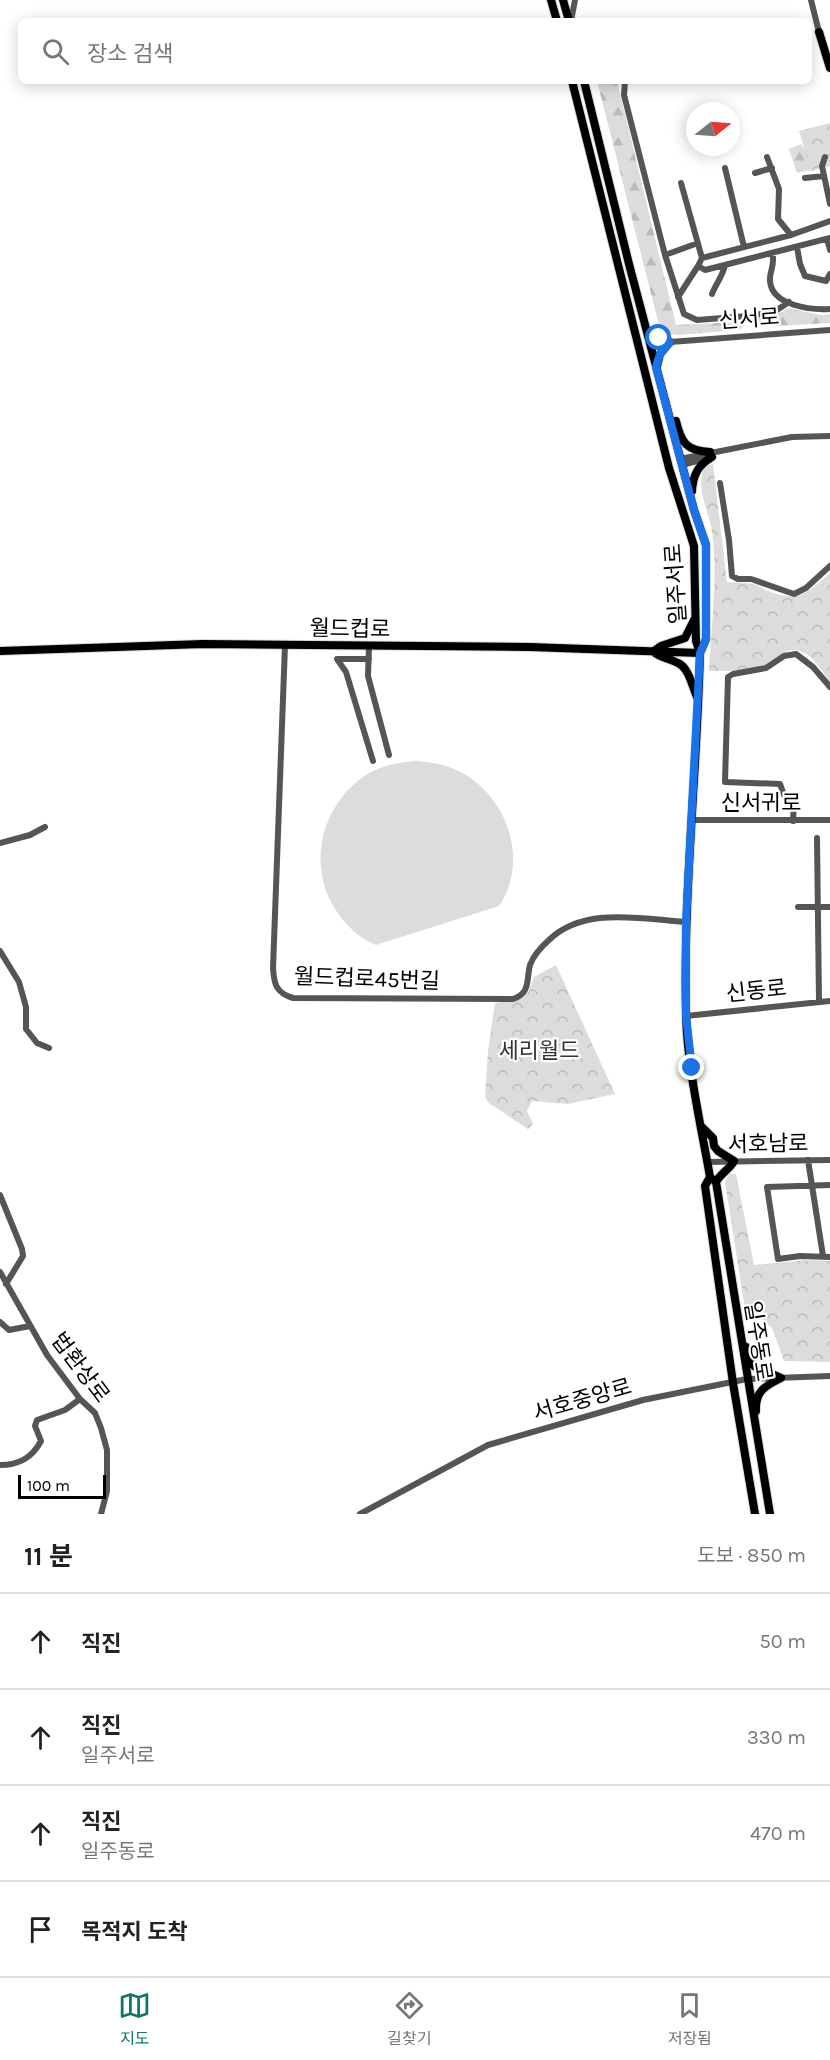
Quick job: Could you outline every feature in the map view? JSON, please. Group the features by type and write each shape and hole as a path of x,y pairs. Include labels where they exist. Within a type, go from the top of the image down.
{"main road":[{"path":"551,0 556,18"},
{"path":"563,0 569,18"},
{"path":"819,32 830,68"},
{"name":"일주서로","path":"573,84 668,465 694,546 696,641 700,653"},
{"name":"일주서로","path":"586,84 656,367 694,510 706,545 706,639 700,653"},
{"path":"647,331 670,342 660,354 656,367"},
{"path":"667,406 674,415 683,441 690,449 711,455"},
{"path":"694,510 692,493 694,474 711,455"},
{"path":"668,465 681,462"},
{"path":"696,617 685,638 653,651 683,666 698,698"},
{"name":"월드컵로","path":"0,651 203,644 530,647 700,653"},
{"name":"일주동로","path":"700,653 686,922 686,1016 707,1162 713,1180 770,1514"},
{"path":"702,1127 713,1138 718,1151 734,1161 713,1180"},
{"name":"일주동로","path":"713,1180 705,1186 733,1383 755,1514"},
{"path":"739,1329 754,1366 781,1378"},
{"path":"757,1436 757,1395 762,1388 781,1378"}],"street":[{"path":"571,18 575,0"},
{"path":"811,0 819,32"},
{"path":"625,84 624,95 665,255 684,314 697,320 774,312 789,302"},
{"path":"767,157 779,189 778,219 791,235"},
{"path":"825,158 822,166 830,204"},
{"path":"725,168 744,247"},
{"path":"755,172 772,168"},
{"path":"806,178 824,176"},
{"path":"678,297 702,258 681,183"},
{"path":"702,258 791,235 830,221"},
{"path":"698,266 705,270 829,239 830,250"},
{"path":"665,255 698,243"},
{"path":"797,247 805,276 826,281 830,274"},
{"path":"772,253 774,265 770,279 771,286 782,300 796,305 830,309"},
{"path":"712,294 722,277 725,265"},
{"name":"신서로","path":"670,342 830,330"},
{"path":"681,462 792,437 830,436"},
{"path":"720,483 732,576 738,579 751,579 794,594 806,588 830,566"},
{"name":"월드컵로45번길","path":"285,645 273,968 274,983 284,994 293,998 513,999 526,991 531,964 538,950 553,936 574,923 600,918 686,922"},
{"path":"369,646 368,676 389,755"},
{"path":"794,821 794,803 784,795 778,783 725,782 728,677 766,668 784,656 796,654 813,667 830,687"},
{"path":"369,660 337,659 346,672 373,761"},
{"name":"신서귀로","path":"692,820 830,820"},
{"path":"0,843 30,835 45,827"},
{"path":"817,838 819,1002"},
{"path":"798,907 830,907"},
{"path":"0,951 19,982 26,1007 26,1029 36,1043 49,1048"},
{"name":"신동로","path":"686,1016 830,1001"},
{"path":"808,1160 812,1185 826,1256 778,1259 767,1187 812,1185 830,1185"},
{"name":"서호남로","path":"707,1162 830,1160"},
{"path":"0,1195 23,1256 6,1284"},
{"name":"법환상로","path":"0,1272 47,1355 80,1400 95,1413 107,1450 107,1491 101,1514"},
{"path":"0,1322 9,1330 30,1326"},
{"name":"서호중앙로","path":"360,1514 488,1444 643,1400 747,1379 830,1376"},
{"path":"0,1465 11,1465 27,1458 41,1441 35,1426 37,1420 64,1410 80,1400"}],"green space":[{"path":"598,84 618,84 676,325 742,322 743,327 739,330 679,335 661,333"},
{"path":"830,123 830,166 811,171 799,131"},
{"path":"801,144 812,160 830,161 830,166 797,173 789,149"},
{"path":"788,308 821,315 830,314 830,323 757,327 755,319 758,317 782,312"},
{"path":"713,464 727,582 753,584 779,594 795,596 809,591 830,573 830,682 813,659 802,651 795,650 785,652 765,666 744,670 709,671 714,561 711,526 701,482 704,467"},
{"path":"416,761 453,768 472,779 486,791 497,805 511,838 512,873 499,906 376,945 365,940 352,929 340,916 329,898 322,878 323,838 329,818 340,800 354,785 382,767"},
{"name":"세리월드","path":"556,965 615,1094 568,1104 532,1101 527,1111 533,1124 528,1129 489,1103 485,1097 488,1051 495,1003 523,998 529,991 534,977"},
{"path":"729,1174 736,1174 754,1265 810,1260 830,1261 830,1362 784,1361 772,1328 761,1319 747,1322 725,1182"}],"route":[{"path":"659,338 670,342 660,354 656,367 694,510 706,545 706,639 700,653 686,922 686,1016 692,1068"}]}
